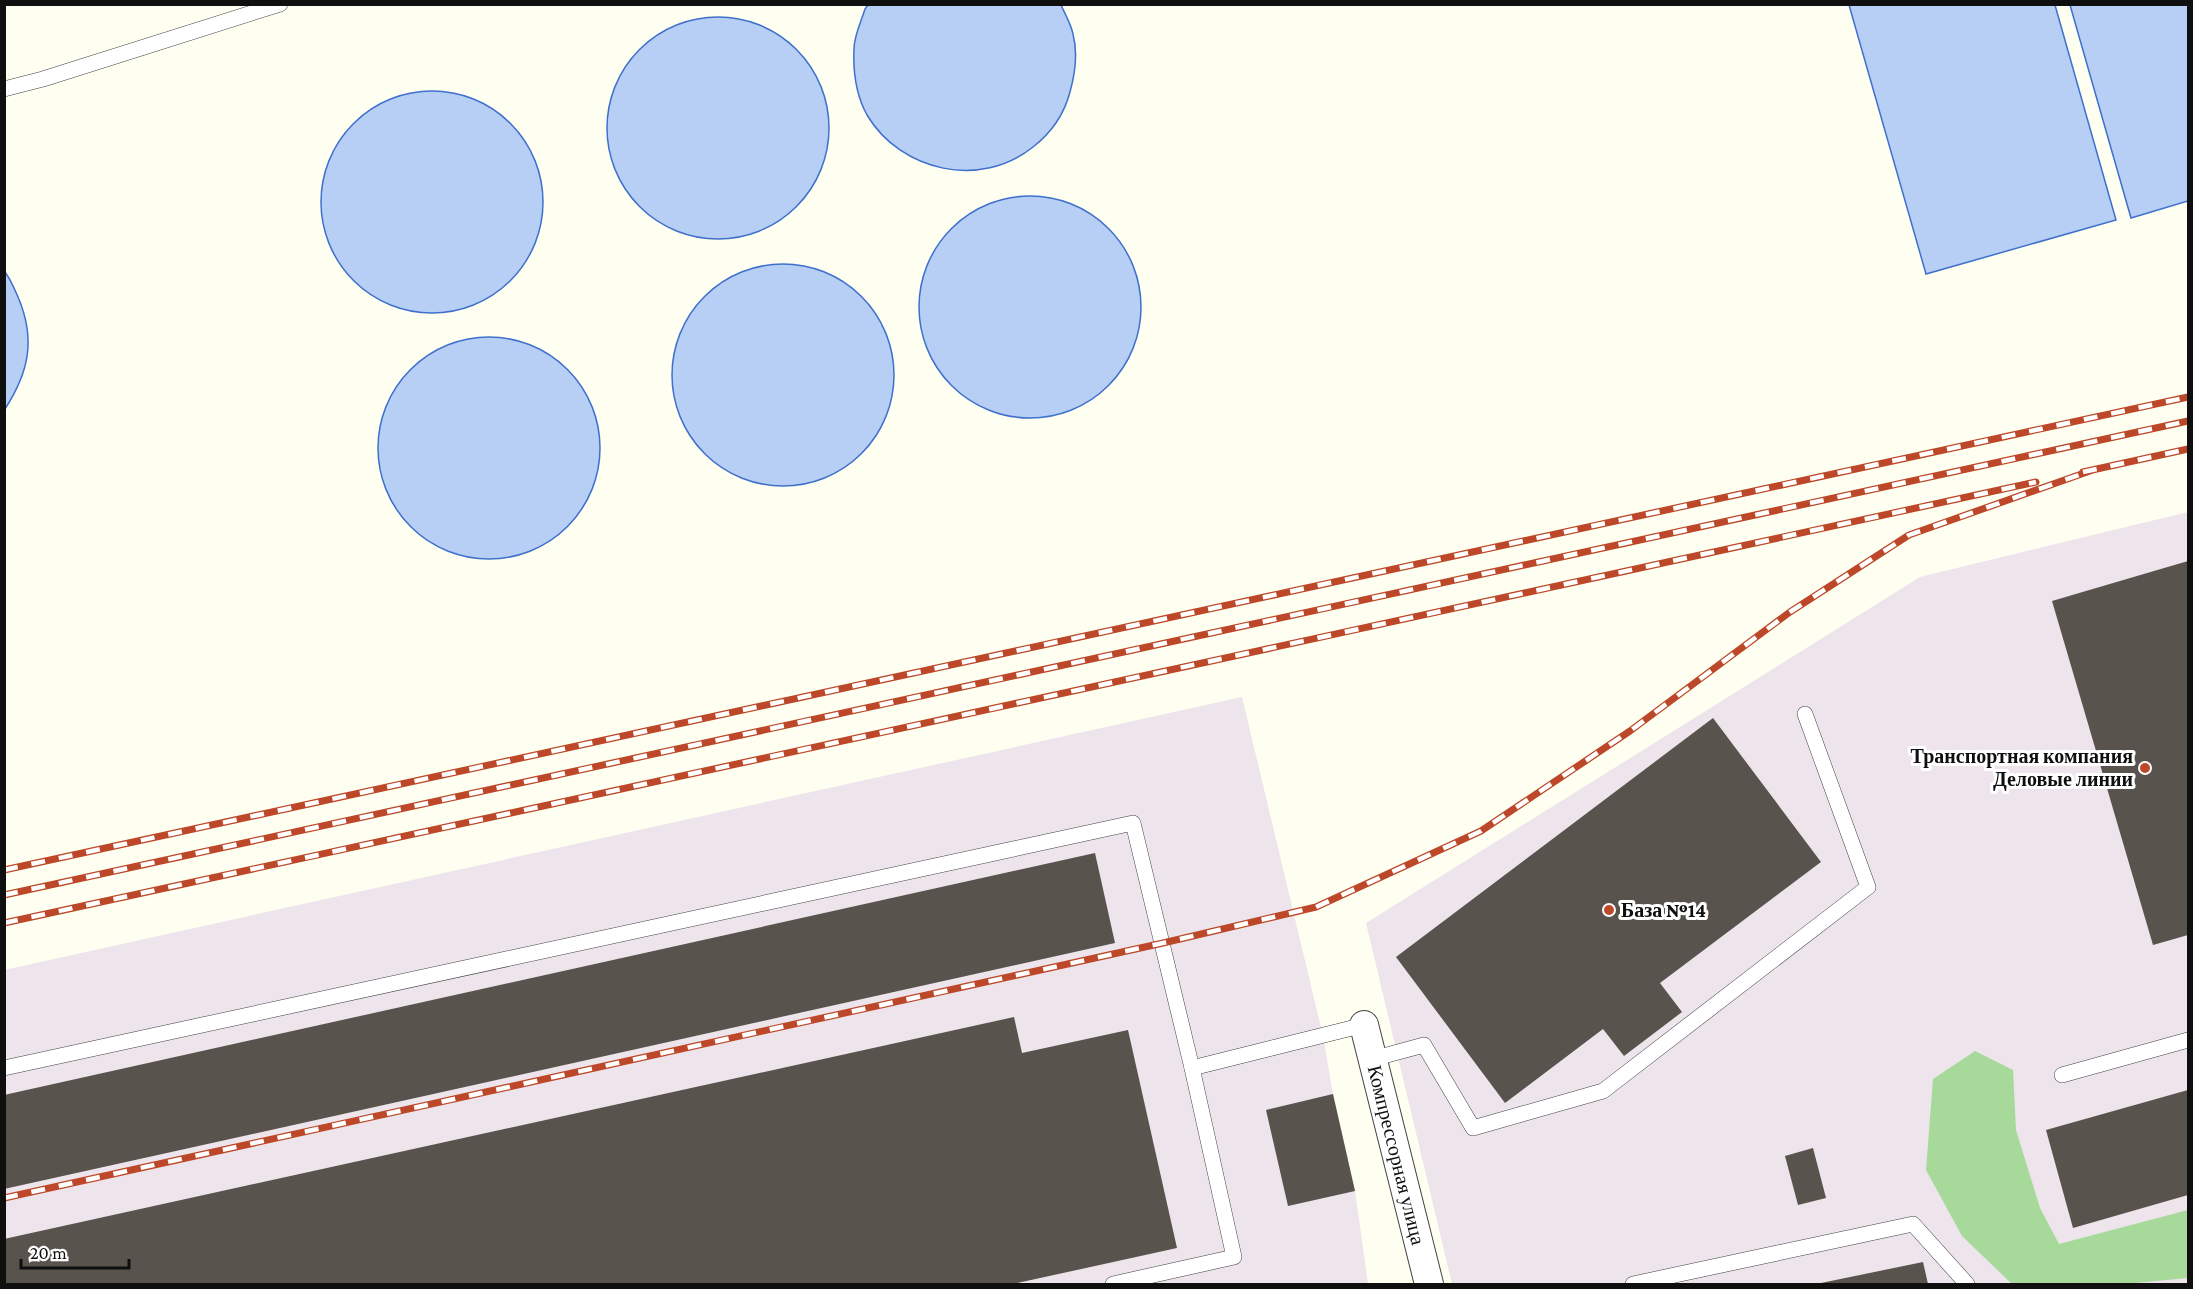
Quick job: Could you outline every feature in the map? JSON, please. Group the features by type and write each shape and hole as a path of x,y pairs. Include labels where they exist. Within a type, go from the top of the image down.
{"street":[{"name":"Компрессорная улица","path":"1364,1025 1430,1284"}],"lane":[{"path":"4,89 43,79 280,4"},
{"path":"1372,1059 1424,1045 1473,1128 1603,1091 1868,887 1805,714"},
{"path":"4,1068 1133,823 1192,1068 1234,1257 1113,1284"},
{"path":"1192,1068 1364,1025"},
{"path":"2062,1075 2188,1040"},
{"path":"1633,1284 1913,1224 1967,1284"}],"shaded area":[{"path":"2188,512 2188,1284 1452,1284 1366,923 1920,577"},
{"path":"1242,697 1323,1036 1333,1094 1355,1191 1368,1284 5,1284 4,970"}],"green space":[{"path":"1975,1051 2013,1070 2016,1130 2040,1208 2059,1244 2188,1210 2188,1278 2124,1284 2012,1284 1962,1236 1926,1170 1933,1079"}],"water":[{"path":"868,5 1061,5 1072,30 1076,56 1072,85 1060,116 1046,136 1033,147 1012,160 990,168 967,170 943,168 921,161 900,150 882,134 867,115 856,83 854,44"},
{"path":"1849,5 2055,5 2116,220 1926,274"},
{"path":"2070,5 2188,5 2188,201 2131,218"},
{"path":"718,17 740,19 770,30 788,42 804,58 816,76 824,96 829,128 827,150 816,180 804,198 788,214 770,226 750,234 718,239 696,237 666,226 648,214 632,198 620,180 612,160 607,128 609,106 620,76 632,58 648,42 666,30 686,22"},
{"path":"432,91 454,93 484,104 502,116 518,132 530,150 538,170 543,202 541,224 530,254 518,272 502,288 484,300 464,308 432,313 410,311 380,300 362,288 346,272 334,254 326,234 321,202 323,180 334,150 346,132 362,116 380,104 400,96"},
{"path":"1030,196 1052,198 1072,204 1100,221 1116,237 1133,265 1139,285 1141,307 1139,329 1133,349 1116,377 1100,393 1072,410 1052,416 1030,418 1008,416 988,410 960,393 944,377 927,349 921,329 919,307 921,285 927,265 944,237 960,221 988,204 1008,198"},
{"path":"783,264 805,266 835,277 853,289 869,305 881,323 889,343 894,375 892,397 881,427 869,445 853,461 835,473 815,481 783,486 761,484 731,473 713,461 697,445 685,427 677,407 672,375 674,353 685,323 697,305 713,289 731,277 751,269"},
{"path":"5,272 24,312 28,341 20,382 5,409"},
{"path":"489,337 511,339 541,350 559,362 575,378 587,396 595,416 600,448 598,470 587,500 575,518 559,534 541,546 521,554 489,559 467,557 437,546 419,534 403,518 391,500 383,480 378,448 380,426 391,396 403,378 419,362 437,350 457,342"}],"building":[{"name":"Транспортная компания Деловые линии","path":"2188,561 2188,935 2153,945 2052,601"},
{"name":"База №14","path":"1713,718 1821,862 1660,983 1682,1012 1624,1056 1603,1029 1505,1103 1396,957"},
{"path":"1095,853 1115,943 4,1189 4,1095"},
{"path":"1014,1017 1022,1053 1128,1030 1177,1248 1013,1284 4,1284 4,1239"},
{"path":"2188,1090 2188,1195 2073,1228 2046,1130"},
{"path":"1333,1094 1355,1191 1288,1206 1266,1110"},
{"path":"1813,1148 1826,1198 1798,1205 1785,1156"},
{"path":"1923,1262 1928,1284 1821,1284 1821,1283"}],"railway":[{"path":"4,870 2188,397"},
{"path":"4,895 2188,421"},
{"path":"2083,472 2188,449"},
{"path":"4,1198 1163,943 1316,907 1481,831 1630,731 1790,612 1909,535 2090,471"},
{"path":"4,923 2036,482"}],"place":[{"name":"Транспортная компания Деловые линии","path":"2145,768"},
{"name":"База №14","path":"1609,910"}]}
